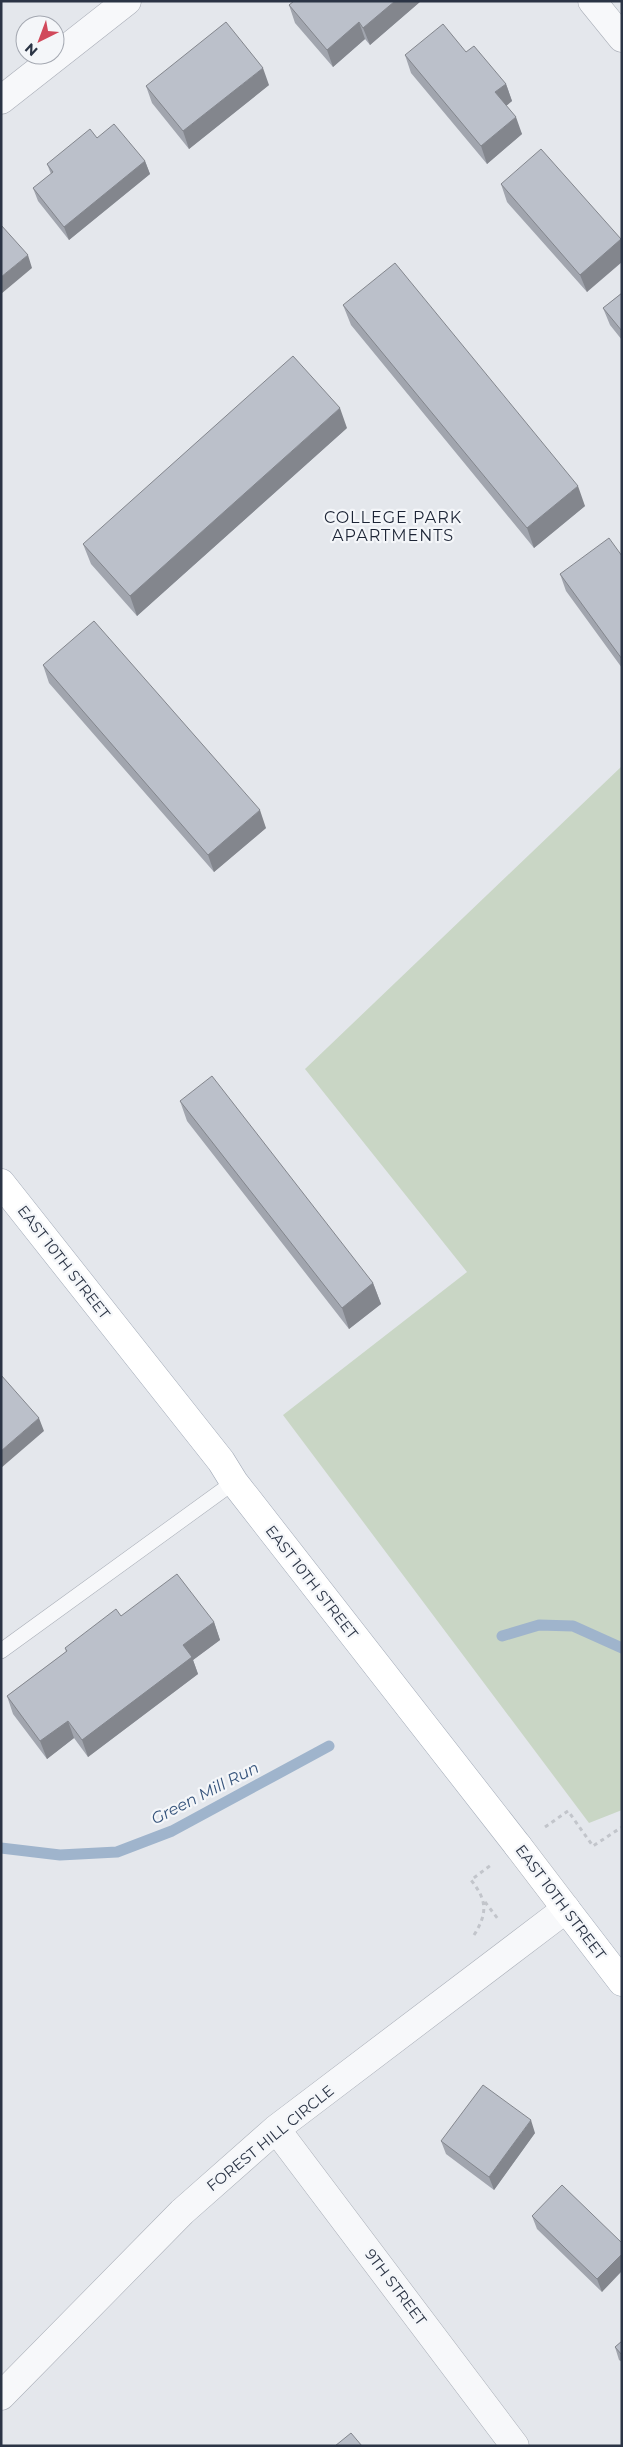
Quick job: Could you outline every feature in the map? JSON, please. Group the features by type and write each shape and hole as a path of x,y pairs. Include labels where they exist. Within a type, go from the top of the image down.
{"main road":[{"name":"EAST 10TH STREET","path":"1,1183 222,1461 234,1482 622,1982"}],"street":[{"path":"1,100 127,1"},
{"path":"592,1 622,38"},
{"name":"FOREST HILL CIRCLE","path":"1,2396 182,2212 276,2129 566,1909"},
{"name":"9TH STREET","path":"276,2129 515,2446"}],"lane":[{"path":"1,1651 234,1482"}],"path":[{"path":"568,1811 593,1846 622,1827"}],"green space":[{"path":"622,766 622,1810 589,1823 283,1415 467,1272 305,1069"}],"building":[{"path":"294,1 395,1 363,28 359,22 327,50 289,5"},
{"path":"226,22 263,68 183,131 146,86"},
{"path":"443,24 466,52 474,46 506,84 495,92 516,117 481,146 405,55"},
{"path":"114,124 145,161 64,227 33,188 53,172 47,164 90,129 97,138"},
{"path":"541,149 621,239 580,275 501,184"},
{"path":"1,225 28,255 1,277"},
{"path":"395,263 578,486 527,528 343,305"},
{"path":"622,293 622,331 603,308"},
{"path":"293,356 340,408 130,596 83,544"},
{"path":"609,538 622,556 622,659 560,574"},
{"path":"94,621 260,810 208,855 43,665"},
{"path":"212,1076 373,1283 342,1308 180,1101"},
{"path":"1,1375 39,1418 1,1451"},
{"path":"177,1574 214,1622 183,1645 192,1657 82,1740 68,1721 40,1741 7,1696 67,1651 65,1648 116,1609 121,1616"},
{"path":"483,2085 531,2120 489,2177 441,2141"},
{"path":"562,2185 622,2243 622,2254 597,2279 532,2216"},
{"path":"622,2341 622,2355 615,2347"},
{"path":"351,2433 362,2446 335,2446"}],"waterway":[{"name":"Green Mill Run","path":"502,1636 539,1625 573,1626 622,1648"},
{"name":"Green Mill Run","path":"1,1848 60,1855 117,1852 172,1831 329,1746"}],"district":[{"name":"COLLEGE PARK APARTMENTS","path":"393,526"}]}
